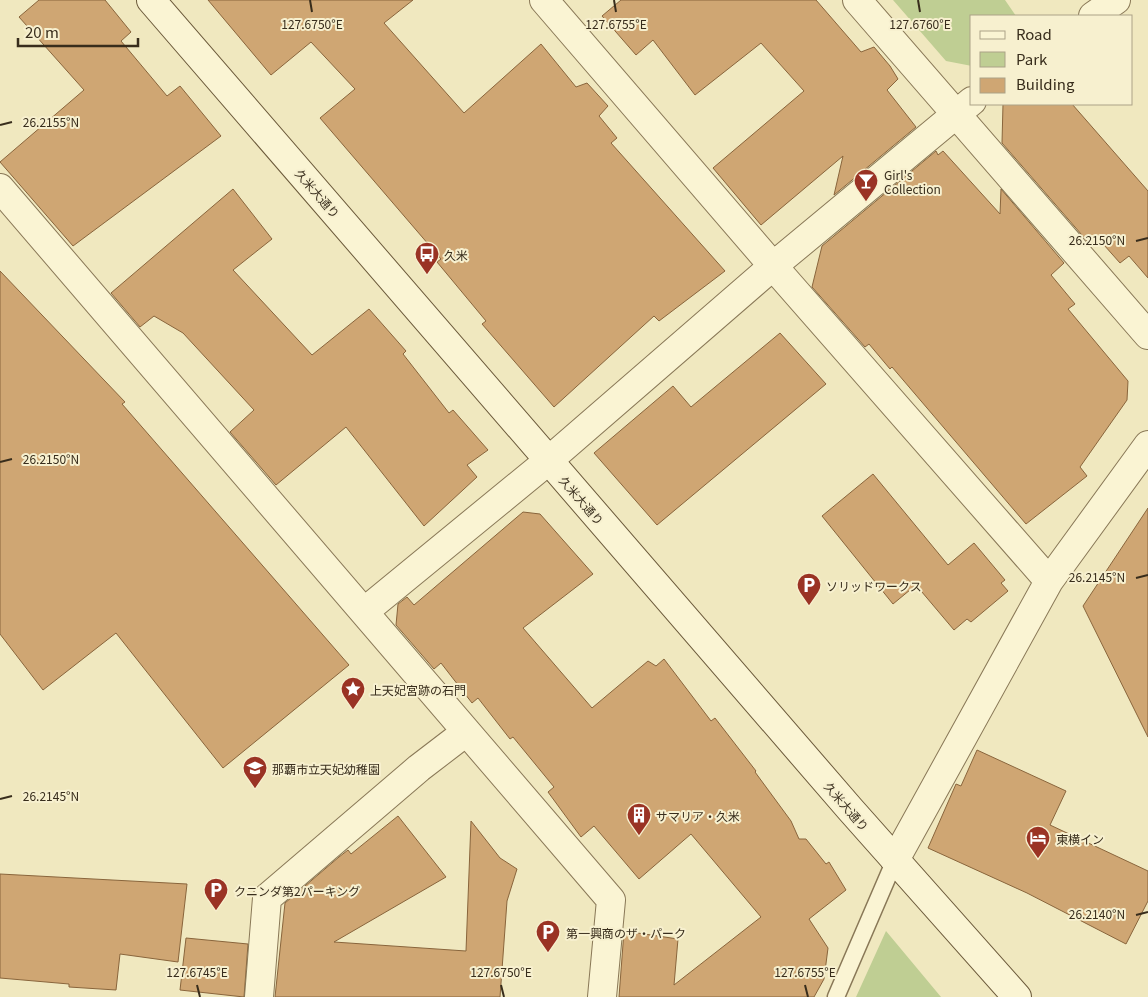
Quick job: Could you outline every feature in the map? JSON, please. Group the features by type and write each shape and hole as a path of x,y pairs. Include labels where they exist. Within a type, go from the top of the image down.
{"street":[{"name":"久米大通り","path":"151,0 548,461 895,860 1017,997"},
{"path":"544,0 773,266 1049,581"},
{"path":"857,0 964,106 1148,335"},
{"path":"1094,15 1116,0"},
{"path":"365,611 548,461 773,266 964,106"},
{"path":"0,188 365,611 466,732 611,900 602,997"},
{"path":"895,860 1049,581 1148,445"},
{"path":"259,997 267,898 419,768 466,732"}],"lane":[{"path":"836,997 895,860"}],"green space":[{"path":"893,0 1005,0 1015,15 970,15 970,66 946,61"},
{"path":"886,931 941,997 856,997"}],"building":[{"path":"39,0 105,0 131,32 121,41 167,96 180,86 221,136 73,246 0,162 84,90 19,17"},
{"path":"208,0 413,0 384,23 464,113 541,44 576,87 587,83 608,106 599,116 617,138 611,143 725,271 659,321 654,316 554,407 482,324 486,321 437,262 441,259 320,118 355,89 311,42 271,75"},
{"path":"621,0 816,0 861,52 874,47 890,66 898,79 887,90 916,127 834,195 843,156 761,225 713,168 804,91 761,43 695,95 653,40 636,55 602,16"},
{"path":"1003,105 1073,105 1148,191 1148,278 1129,256 1120,263 1096,236 1088,242 1002,143"},
{"path":"936,151 938,155 943,151 1000,214 1001,189 1064,263 1051,275 1075,304 1068,309 1128,381 1127,400 1080,467 1087,476 1026,524 892,367 890,369 869,344 865,347 812,287 822,246"},
{"path":"233,189 272,239 233,270 312,355 369,309 406,351 403,354 449,413 453,410 488,450 467,465 477,477 424,526 346,427 276,485 230,432 254,410 183,333 154,316 140,327 111,293"},
{"path":"0,271 125,402 122,404 349,665 223,768 116,633 43,690 0,634"},
{"path":"780,333 826,384 657,525 594,453 673,386 691,407"},
{"path":"873,474 948,565 974,543 1005,580 1001,583 1008,591 971,622 967,619 954,630 916,585 893,604 822,516"},
{"path":"1148,508 1148,737 1083,606"},
{"path":"523,512 540,514 593,574 523,628 592,708 648,661 656,666 664,659 711,721 715,718 756,771 791,821 799,839 806,839 826,864 829,862 846,890 809,919 828,948 824,979 814,997 619,997 624,931 678,939 674,985 761,917 691,834 639,879 594,826 581,837 548,792 554,787 513,737 510,739 478,698 472,703 441,663 434,669 396,625 398,604 407,597 414,605"},
{"name":"東横イン","path":"977,750 1066,791 1050,825 1148,871 1148,901 1126,944 1027,893 928,848 956,784 961,786"},
{"path":"398,816 446,877 334,942 466,951 471,821 500,858 517,869 507,901 500,997 275,997 285,903 348,850 351,854"},
{"path":"0,874 187,884 178,962 120,954 116,990 69,987 69,984 0,978"},
{"path":"186,938 248,944 244,997 180,990"}],"place":[{"name":"Girl's Collection","path":"866,202"},
{"name":"久米","path":"427,275"},
{"name":"ソリッドワークス","path":"809,606"},
{"name":"上天妃宮跡の石門","path":"353,710"},
{"name":"那覇市立天妃幼稚園","path":"255,789"},
{"name":"サマリア・久米","path":"639,836"},
{"name":"東横イン","path":"1038,859"},
{"name":"クニンダ第2パーキング","path":"216,911"},
{"name":"第一興商のザ・パーク","path":"548,953"}]}
